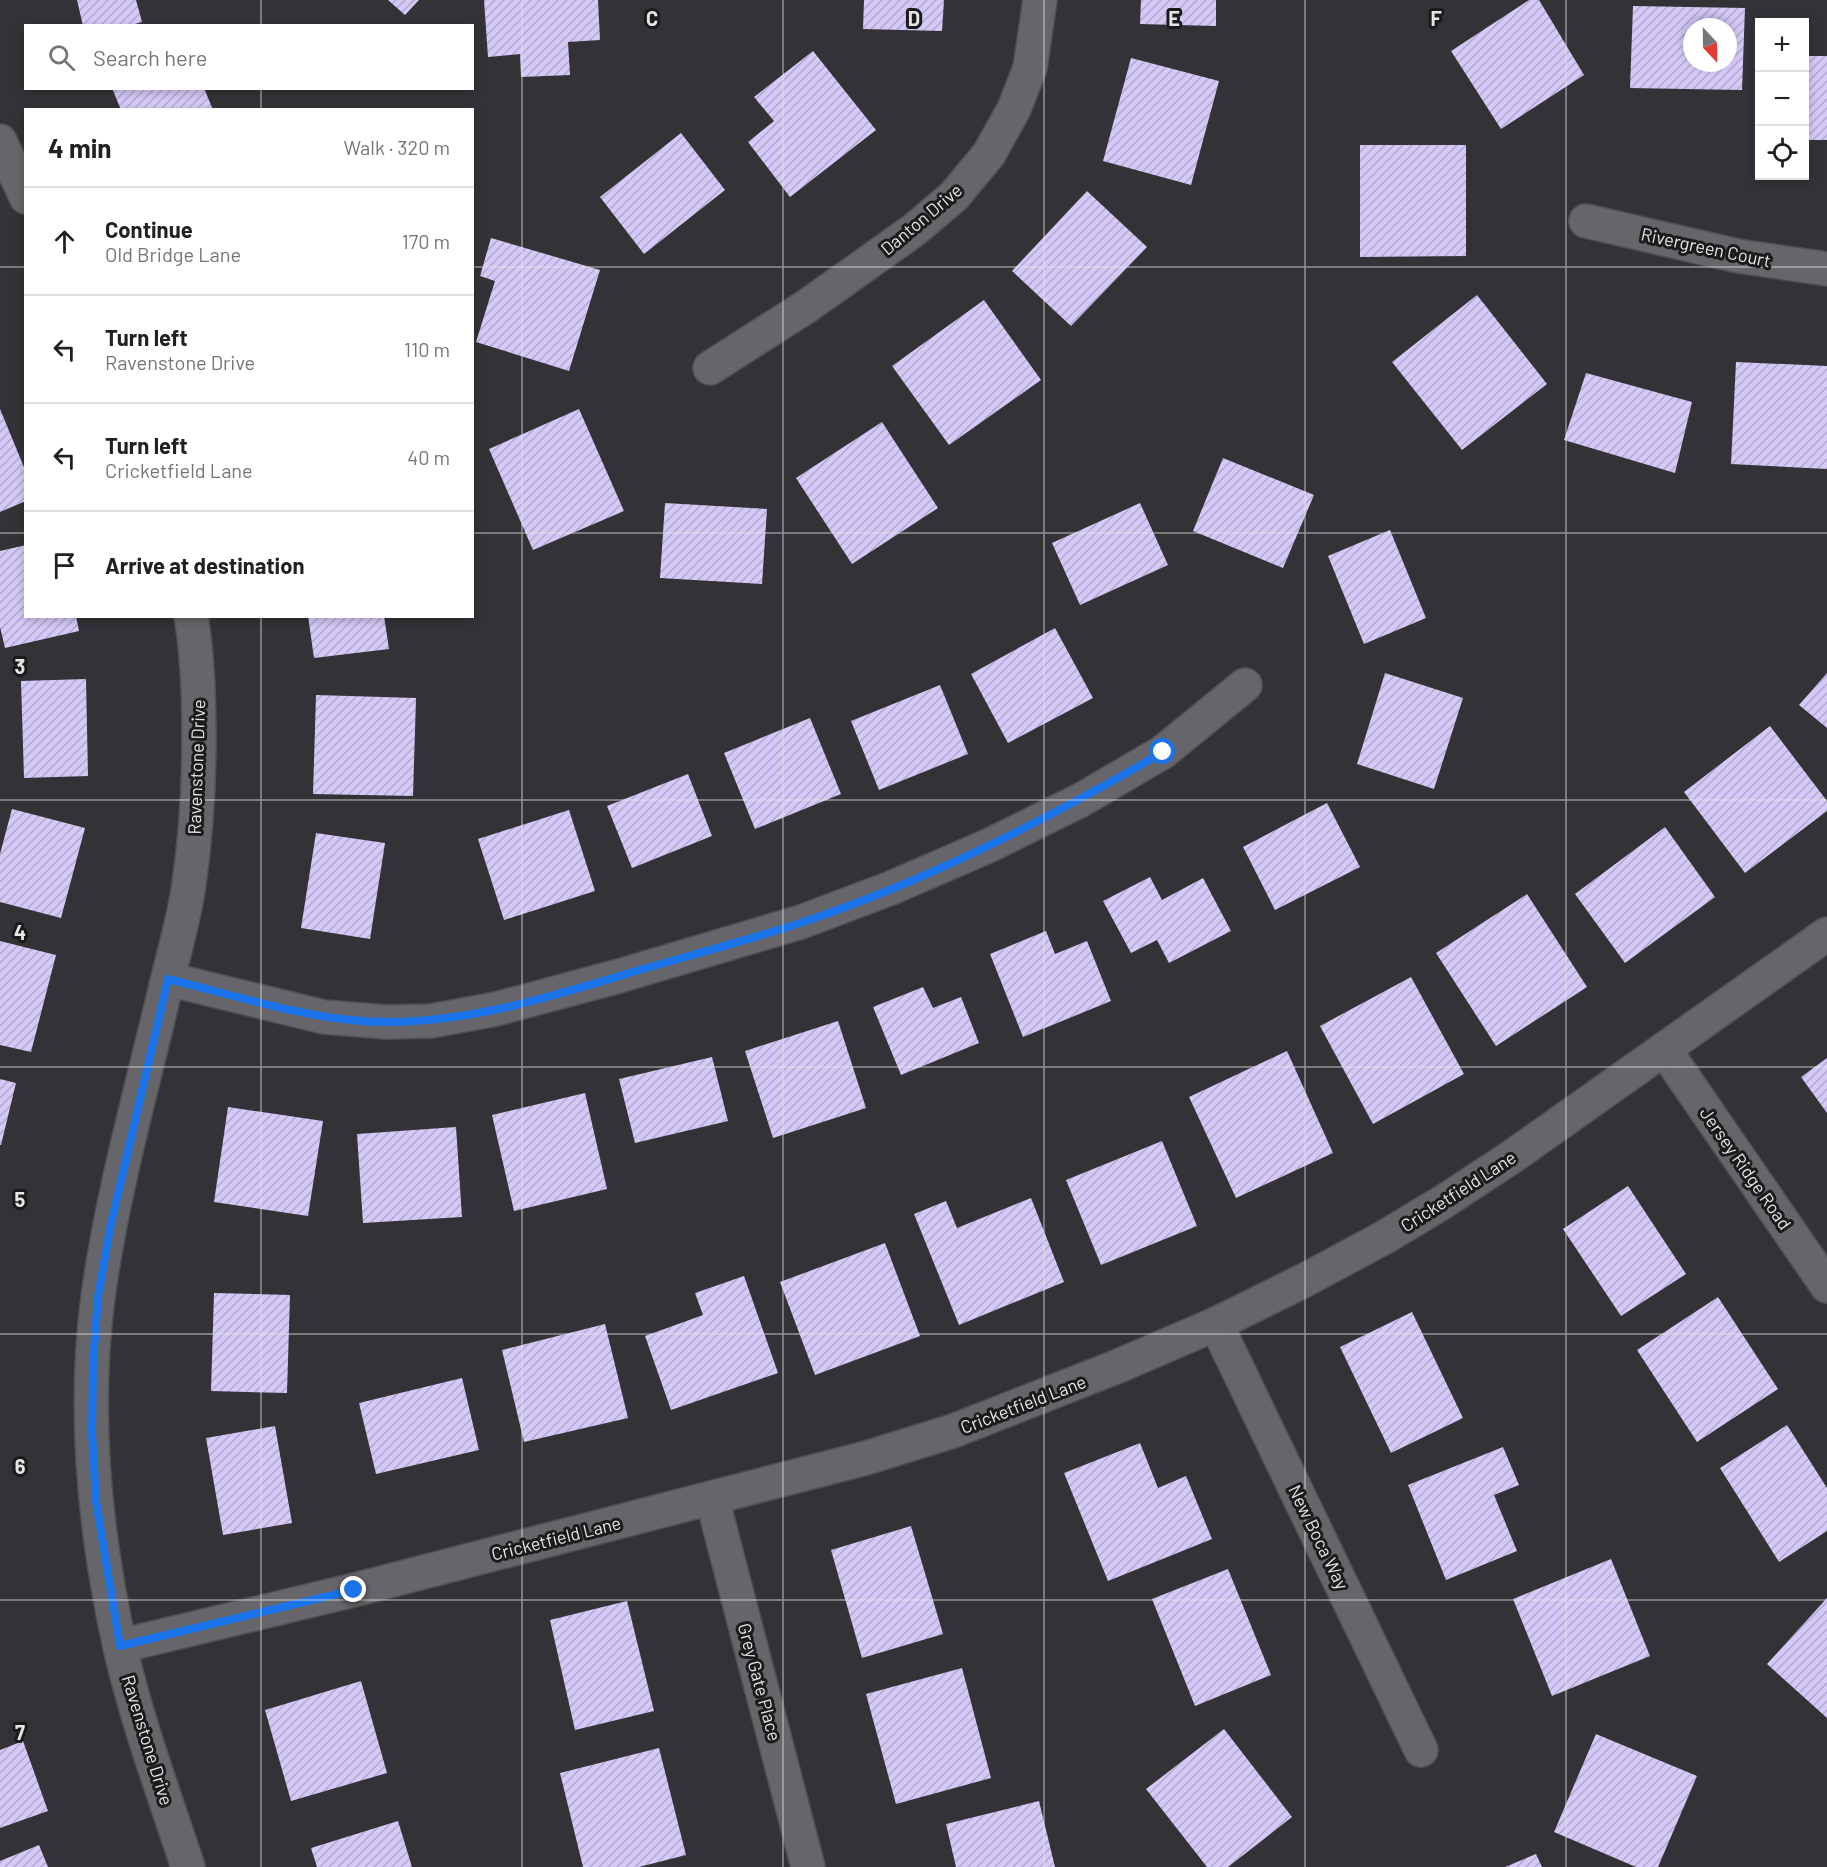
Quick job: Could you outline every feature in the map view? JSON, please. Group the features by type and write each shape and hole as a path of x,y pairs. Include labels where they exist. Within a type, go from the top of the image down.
{"street":[{"name":"Danton Drive","path":"710,368 807,306 914,230 954,196 989,154 1014,109 1030,68 1040,0"},
{"path":"0,141 24,193"},
{"name":"Rivergreen Court","path":"1586,222 1738,256 1827,269"},
{"name":"Ravenstone Drive","path":"188,1867 141,1725 120,1646 96,1501 92,1433 98,1297 110,1228 189,888 199,801 199,705 191,618"},
{"path":"168,979 324,1017 387,1022 430,1021 496,1010 801,922 891,888 988,846 1081,800 1163,752 1245,685"},
{"name":"Cricketfield Lane","path":"120,1646 354,1590 866,1458 954,1431 1038,1399 1216,1324 1385,1237 1513,1156 1827,934"},
{"name":"Jersey Ridge Road","path":"1664,1049 1827,1286"},
{"name":"New Boca Way","path":"1216,1324 1421,1750"},
{"name":"Grey Gate Place","path":"712,1498 808,1867"}],"building":[{"path":"77,0 136,0 142,22 135,24 83,24"},
{"path":"388,0 419,0 405,15"},
{"path":"484,0 598,0 600,40 568,42 570,75 521,77 520,54 488,57"},
{"path":"864,0 944,0 942,31 863,29"},
{"path":"1141,0 1216,0 1216,26 1140,24"},
{"path":"1529,0 1539,0 1584,75 1501,129 1451,51"},
{"path":"1633,6 1745,8 1742,90 1630,88"},
{"path":"813,51 876,130 790,197 748,142 774,121 754,97"},
{"path":"1809,56 1827,56 1827,140 1809,140"},
{"path":"1131,58 1219,81 1191,185 1103,161"},
{"path":"113,90 205,90 212,108 120,108"},
{"path":"681,133 725,190 644,254 600,197"},
{"path":"1360,145 1466,145 1466,256 1360,257"},
{"path":"1087,191 1147,247 1071,326 1012,271"},
{"path":"491,238 600,270 569,371 476,342 495,281 480,276"},
{"path":"1477,295 1547,384 1462,450 1392,362"},
{"path":"984,300 1041,380 949,445 892,366"},
{"path":"1736,362 1827,366 1827,469 1731,464"},
{"path":"1586,373 1692,402 1675,473 1564,440"},
{"path":"0,409 24,467 24,502 0,512"},
{"path":"579,409 624,511 533,550 489,449"},
{"path":"882,422 938,508 852,564 796,478"},
{"path":"1223,458 1314,495 1283,568 1193,531"},
{"path":"665,503 767,509 762,584 660,578"},
{"path":"1140,503 1168,565 1080,605 1052,543"},
{"path":"1390,530 1426,618 1364,644 1328,556"},
{"path":"24,545 24,618 76,618 79,631 5,648 0,627 0,551"},
{"path":"308,618 384,618 389,649 314,658"},
{"path":"1055,628 1093,698 1008,743 971,674"},
{"path":"1385,673 1463,698 1434,789 1357,764"},
{"path":"1827,673 1827,728 1799,705"},
{"path":"86,679 88,776 24,778 21,681"},
{"path":"940,685 968,754 879,790 851,721"},
{"path":"316,695 416,698 413,796 313,794"},
{"path":"810,718 841,794 755,829 724,753"},
{"path":"1770,726 1827,801 1827,811 1745,873 1684,792"},
{"path":"688,774 712,836 632,868 607,806"},
{"path":"1327,803 1360,867 1275,910 1243,847"},
{"path":"12,809 85,828 61,918 0,902 0,854"},
{"path":"569,810 595,891 504,920 478,839"},
{"path":"1665,827 1715,897 1625,963 1575,894"},
{"path":"316,833 385,843 370,939 301,928"},
{"path":"1150,877 1162,900 1203,878 1231,931 1169,963 1157,940 1131,953 1103,901"},
{"path":"1527,894 1587,987 1496,1046 1436,953"},
{"path":"1046,931 1055,954 1087,941 1111,1001 1023,1037 990,954"},
{"path":"0,941 56,955 31,1052 0,1045"},
{"path":"1411,977 1464,1074 1373,1124 1320,1026"},
{"path":"923,987 933,1008 961,997 979,1043 901,1075 873,1007"},
{"path":"838,1021 866,1108 773,1138 745,1051"},
{"path":"1287,1051 1333,1153 1236,1198 1189,1097"},
{"path":"712,1057 728,1121 635,1143 619,1079"},
{"path":"1827,1058 1827,1113 1801,1077"},
{"path":"0,1079 16,1083 1,1145 0,1145"},
{"path":"585,1093 607,1189 514,1211 492,1115"},
{"path":"228,1107 323,1121 308,1216 214,1202"},
{"path":"456,1127 462,1217 363,1223 357,1134"},
{"path":"1162,1141 1197,1226 1101,1265 1066,1180"},
{"path":"1628,1186 1686,1274 1621,1316 1563,1229"},
{"path":"1031,1198 1064,1282 959,1325 914,1214 946,1201 957,1228"},
{"path":"885,1243 920,1336 815,1375 780,1282"},
{"path":"744,1276 778,1373 671,1410 645,1336 703,1315 695,1293"},
{"path":"214,1293 290,1295 287,1393 211,1391"},
{"path":"1718,1297 1778,1389 1697,1442 1637,1350"},
{"path":"1412,1312 1463,1418 1391,1453 1340,1347"},
{"path":"605,1324 628,1418 524,1442 502,1350"},
{"path":"462,1378 479,1450 376,1474 359,1403"},
{"path":"1787,1425 1827,1488 1827,1531 1779,1562 1720,1468"},
{"path":"275,1426 292,1523 223,1535 206,1438"},
{"path":"1140,1443 1158,1488 1186,1476 1212,1539 1108,1581 1064,1473"},
{"path":"1503,1447 1519,1485 1494,1495 1517,1551 1446,1580 1408,1485"},
{"path":"911,1526 943,1634 862,1658 831,1550"},
{"path":"1611,1559 1650,1656 1552,1696 1513,1599"},
{"path":"1228,1569 1271,1675 1195,1706 1152,1599"},
{"path":"1827,1598 1827,1718 1767,1664"},
{"path":"627,1601 654,1711 575,1730 550,1620"},
{"path":"962,1668 991,1778 896,1804 866,1694"},
{"path":"361,1681 387,1773 291,1801 265,1710"},
{"path":"1224,1729 1292,1817 1228,1867 1207,1867 1146,1789"},
{"path":"1596,1734 1697,1776 1658,1867 1636,1867 1554,1832"},
{"path":"23,1741 48,1811 0,1828 0,1750"},
{"path":"659,1748 686,1855 639,1867 583,1867 560,1773"},
{"path":"1039,1801 1055,1867 956,1867 946,1824"},
{"path":"398,1821 412,1867 317,1867 311,1848"},
{"path":"39,1845 48,1867 0,1867 0,1861"},
{"path":"1536,1854 1542,1867 1505,1867"}],"route":[{"path":"354,1590 120,1646 96,1501 92,1433 93,1362 98,1297 110,1228 168,979 324,1017 387,1022 430,1021 496,1010 801,922 891,888 988,846 1081,800 1163,752"}]}
